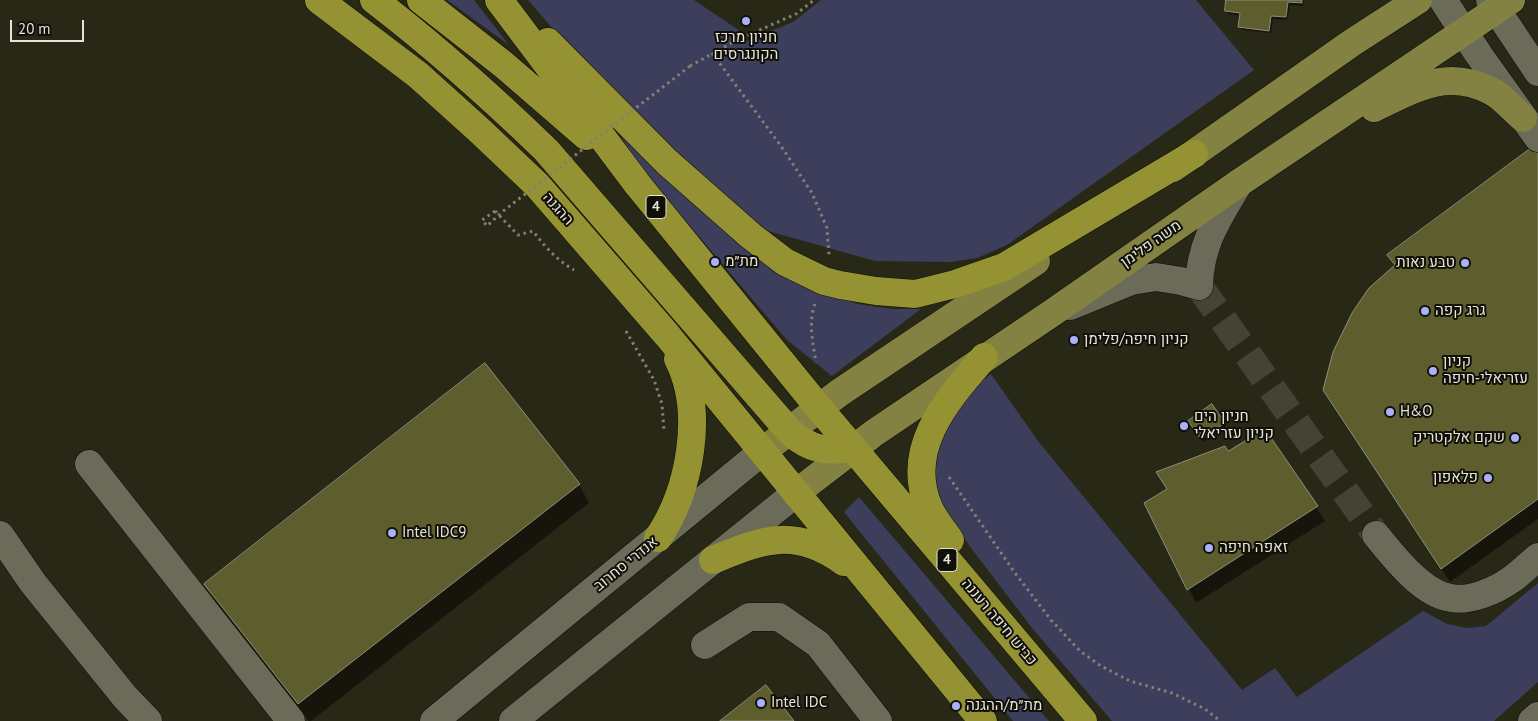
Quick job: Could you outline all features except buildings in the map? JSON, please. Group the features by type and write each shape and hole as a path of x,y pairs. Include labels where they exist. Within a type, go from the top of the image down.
{"highway":[{"name":"ההגנה","path":"320,0 418,75 480,130 537,185 667,335 763,451"},
{"path":"374,0 412,30 504,110 546,150 789,431 800,441 813,447 839,450 853,448"},
{"path":"421,0 504,65 638,185"},
{"name":"4","path":"499,0 638,185 819,408"},
{"path":"507,0 667,162 737,224 785,262 824,281 876,291 916,294 955,284 1004,267 1194,154"},
{"path":"658,538 669,522 682,490 691,437 691,408 688,384 667,335"},
{"path":"984,357 950,396 934,423 926,443 922,466 922,481 930,510 1040,672"},
{"name":"כביש חיפה רעננה","path":"819,408 1083,721"},
{"path":"763,451 983,721"},
{"path":"713,560 763,541 784,539 813,544 832,554 872,586"}],"main road":[{"path":"1353,42 1381,0"},
{"path":"819,408 1194,154 1353,42 1418,0"},
{"name":"משה פלימן","path":"796,493 853,448 1463,31 1499,3"},
{"path":"1306,138 1423,85 1435,82 1473,84 1492,91 1531,128"},
{"name":"אנדרי סחרוב","path":"763,451 819,408"}],"street":[{"path":"1443,0 1531,128"},
{"path":"1499,3 1538,72"},
{"path":"1052,313 1108,292 1131,281 1156,277 1200,286 1201,263 1206,242 1213,226 1239,183"},
{"name":"אנדרי סחרוב","path":"434,721 763,451"},
{"path":"89,464 293,719"},
{"path":"513,721 796,493"},
{"path":"0,535 33,583 124,697 148,721"},
{"path":"1376,535 1408,574 1435,592 1450,598 1470,597 1488,593 1511,580 1538,557"},
{"path":"705,645 749,617 779,617 818,644 878,721"},
{"path":"1532,721 1538,716"}],"path":[{"path":"577,271 563,264 552,254 534,231 518,235 495,210 482,220 487,226 502,212 690,66 737,40 796,14 814,0"},
{"path":"712,54 781,146 812,193 827,228 829,258 824,281 812,310 813,346 817,365"},
{"path":"624,327 654,380 662,404 664,432"},
{"path":"948,476 1050,620 1080,652 1100,666 1130,681 1172,693 1206,709 1220,721"}],"shaded area":[{"path":"447,0 474,0 509,45"},
{"path":"528,0 694,0 740,31 746,41 793,22 821,0 1196,0 1254,70 1007,245 977,258 951,262 875,261 768,231 723,198 565,43"},
{"path":"607,115 754,254 801,285 858,304 893,309 921,309 832,376 787,340 660,191 632,154"},
{"path":"991,374 1038,441 1242,690 1275,668 1297,697 1423,611 1447,624 1468,628 1486,626 1538,583 1538,682 1494,721 1112,721 1032,628 971,548 941,502 930,458 965,393"},
{"path":"859,497 1049,721 1013,721 844,512"}],"tunnel":[{"path":"1199,286 1376,535"}],"place":[{"name":"חניון מרכז הקונגרסים","path":"746,21"},
{"name":"מת״מ","path":"715,262"},
{"name":"טבע נאות","path":"1465,263"},
{"name":"גרג קפה","path":"1425,311"},
{"name":"קניון חיפה/פלימן","path":"1074,340"},
{"name":"קניון עזריאלי-חיפה","path":"1433,371"},
{"name":"H&O","path":"1390,412"},
{"name":"חניון הים קניון עזריאלי","path":"1184,426"},
{"name":"שקם אלקטריק","path":"1515,438"},
{"name":"פלאפון","path":"1488,478"},
{"name":"Intel IDC9","path":"392,533"},
{"name":"זאפה חיפה","path":"1209,548"},
{"name":"Intel IDC","path":"761,703"},
{"name":"מת״מ/ההגנה","path":"956,706"}]}
